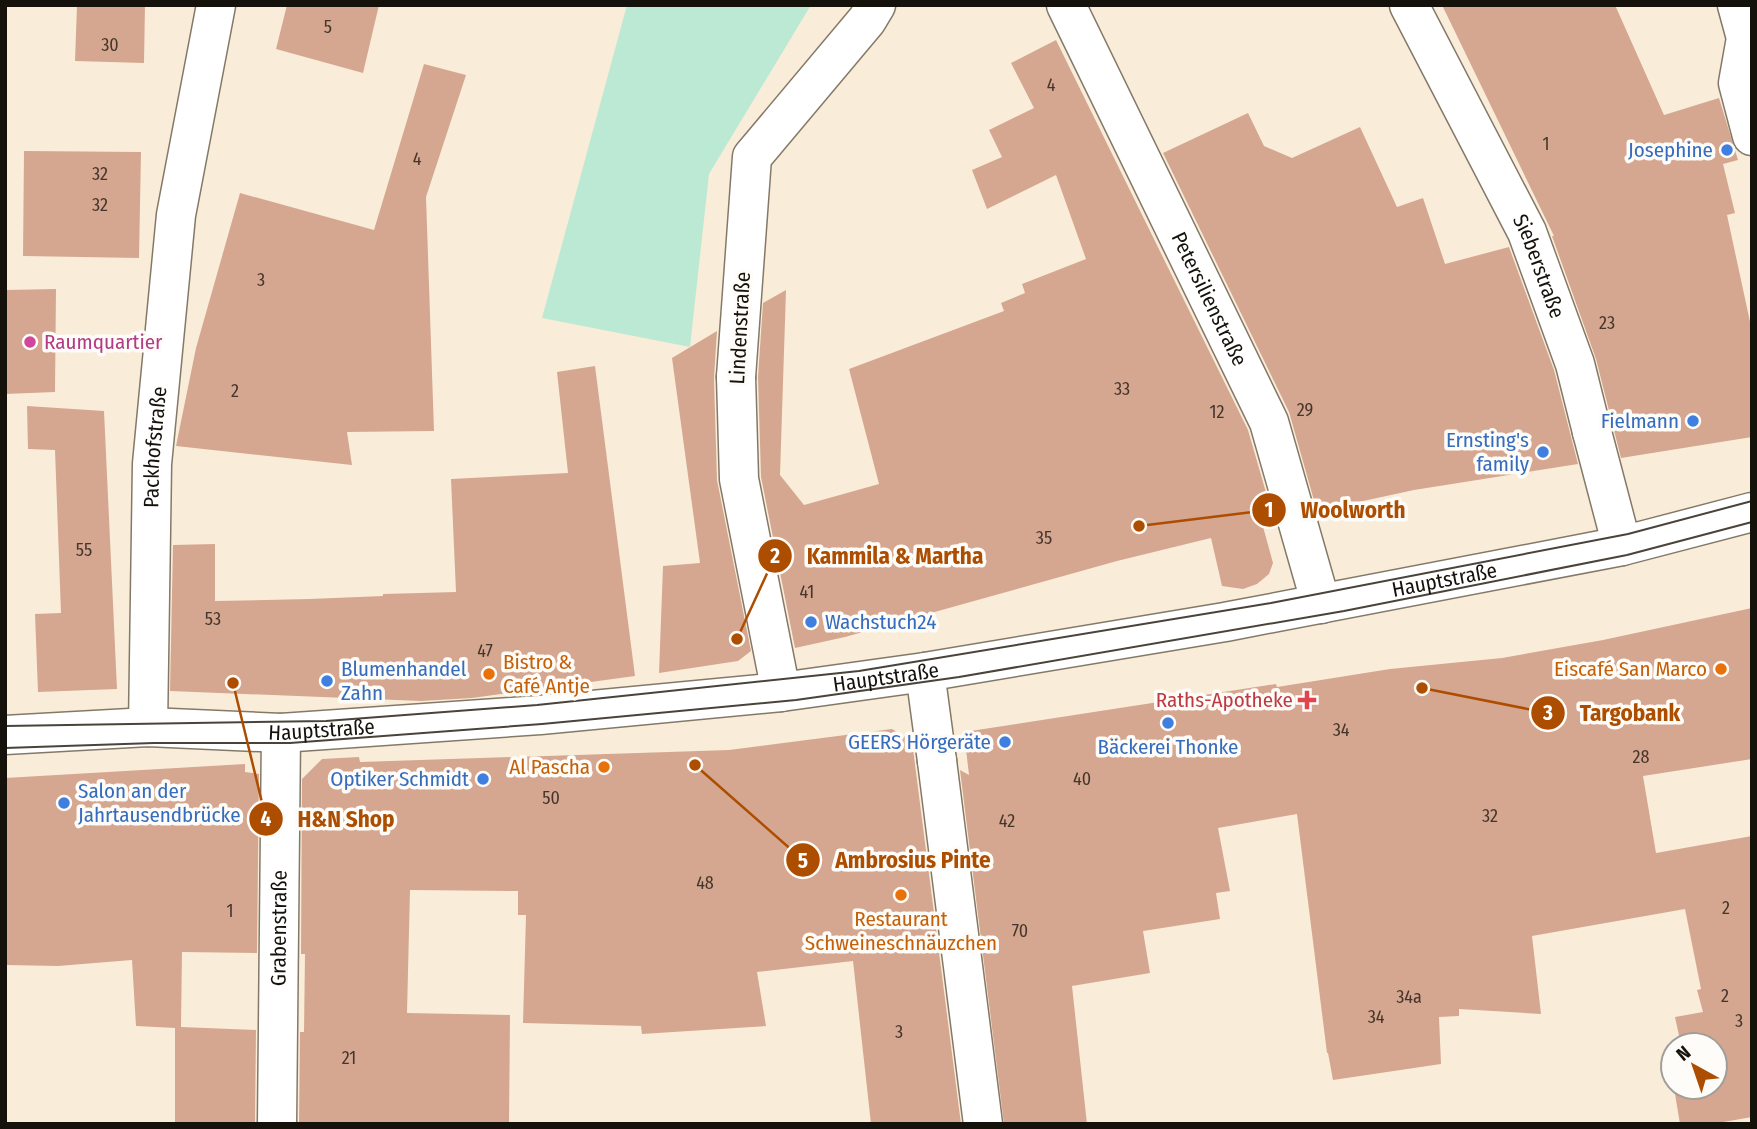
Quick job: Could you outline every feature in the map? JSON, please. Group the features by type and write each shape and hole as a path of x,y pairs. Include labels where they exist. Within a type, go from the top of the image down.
{"street":[{"name":"Packhofstraße","path":"148,727 152,464 176,215 216,5"},
{"name":"Lindenstraße","path":"781,692 739,479 736,377 752,157 867,20 876,5"},
{"name":"Petersilienstraße","path":"1066,5 1269,422 1321,604"},
{"name":"Sieberstraße","path":"1409,5 1527,232 1575,365 1622,546"},
{"path":"1737,5 1746,38 1738,83 1752,136"},
{"name":"Hauptstraße","path":"5,735 148,727 281,733 540,715 781,692 926,672 1321,604 1622,546 1752,512"},
{"path":"926,672 983,1124"},
{"name":"Grabenstraße","path":"277,1124 281,733"}],"green space":[{"path":"627,5 811,5 709,174 690,347 542,318"}],"building":[{"path":"77,5 145,5 144,63 75,61"},
{"path":"287,5 379,5 363,73 276,49"},
{"path":"1442,5 1615,5 1664,115 1719,98 1738,160 1723,164 1735,213 1727,215 1752,331 1752,437 1621,458 1596,359 1554,236"},
{"path":"1056,40 1248,430 1274,520 1262,523 1273,563 1269,574 1257,584 1243,589 1222,586 1211,538 1117,561 845,637 795,648 761,477 758,377 763,303 786,290 780,475 804,505 879,484 849,369 1004,311 1001,303 1025,293 1022,284 1086,259 1056,175 987,209 972,170 1002,157 989,130 1034,108 1011,63"},
{"path":"424,64 466,75 426,197 434,431 347,432 352,465 176,446 196,348 240,193 374,230"},
{"path":"1248,113 1264,146 1292,158 1360,127 1397,207 1423,198 1445,264 1509,247 1554,370 1578,464 1414,490 1317,511 1289,412 1163,153"},
{"path":"24,151 141,152 139,258 23,256"},
{"name":"Raumquartier","path":"56,289 55,392 5,394 5,290"},
{"path":"717,331 714,378 717,480 751,651 738,661 659,673 663,566 700,563 672,358"},
{"path":"595,366 635,676 472,698 421,701 170,691 173,545 215,544 215,601 456,592 451,479 568,473 557,372"},
{"path":"27,406 104,411 117,689 38,692 35,614 61,613 55,450 28,449"},
{"path":"1752,608 1752,759 1643,776 1656,853 1752,836 1752,1117 1712,1124 1680,1124 1676,1101 1729,1101 1729,1031 1678,1031 1675,1017 1703,1012 1697,990 1701,989 1685,909 1532,936 1541,1014 1459,1009 1459,1016 1439,1017 1441,1064 1333,1080 1327,1053 1297,814 1218,828 1230,891 1216,893 1220,919 1143,931 1150,973 1072,986 1087,1124 1004,1124 960,770 969,775 964,732 1276,684 1277,687 1390,669 1502,658 1603,640"},
{"path":"892,729 912,741 961,1124 871,1124 853,961 757,972 766,1026 642,1034 641,1026 523,1023 526,915 518,915 518,891 410,890 407,1013 510,1015 509,1124 299,1124 300,1032 304,1032 305,954 301,954 302,779 322,759 359,757 360,762 729,750"},
{"path":"245,764 245,772 259,774 257,953 182,952 181,1027 256,1030 255,1124 175,1124 175,1028 136,1026 132,960 58,966 5,965 5,778"}],"tram line":[{"path":"5,726 326,721 537,705 859,671 1271,603 1628,534 1752,501"},
{"path":"5,748 154,743 290,743 542,724 796,700 959,677 1344,611 1627,555 1752,522"}],"place":[{"name":"Josephine","path":"1727,150"},
{"name":"Raumquartier","path":"30,342"},
{"name":"Fielmann","path":"1693,421"},
{"name":"Ernsting's family","path":"1543,452"},
{"name":"Woolworth","path":"1139,526"},
{"name":"Wachstuch24","path":"811,622"},
{"name":"Kammila & Martha","path":"737,639"},
{"name":"Eiscafé San Marco","path":"1721,669"},
{"name":"Bistro & Café Antje","path":"489,674"},
{"name":"Blumenhandel Zahn","path":"327,681"},
{"name":"H&N Shop","path":"233,683"},
{"name":"Targobank","path":"1422,688"},
{"name":"Raths-Apotheke","path":"1307,700"},
{"name":"Bäckerei Thonke","path":"1168,723"},
{"name":"GEERS Hörgeräte","path":"1005,742"},
{"name":"Ambrosius Pinte","path":"695,765"},
{"name":"Al Pascha","path":"604,767"},
{"name":"Optiker Schmidt","path":"483,779"},
{"name":"Salon an der Jahrtausendbrücke","path":"64,803"},
{"name":"Restaurant Schweineschnäuzchen","path":"901,895"}]}
